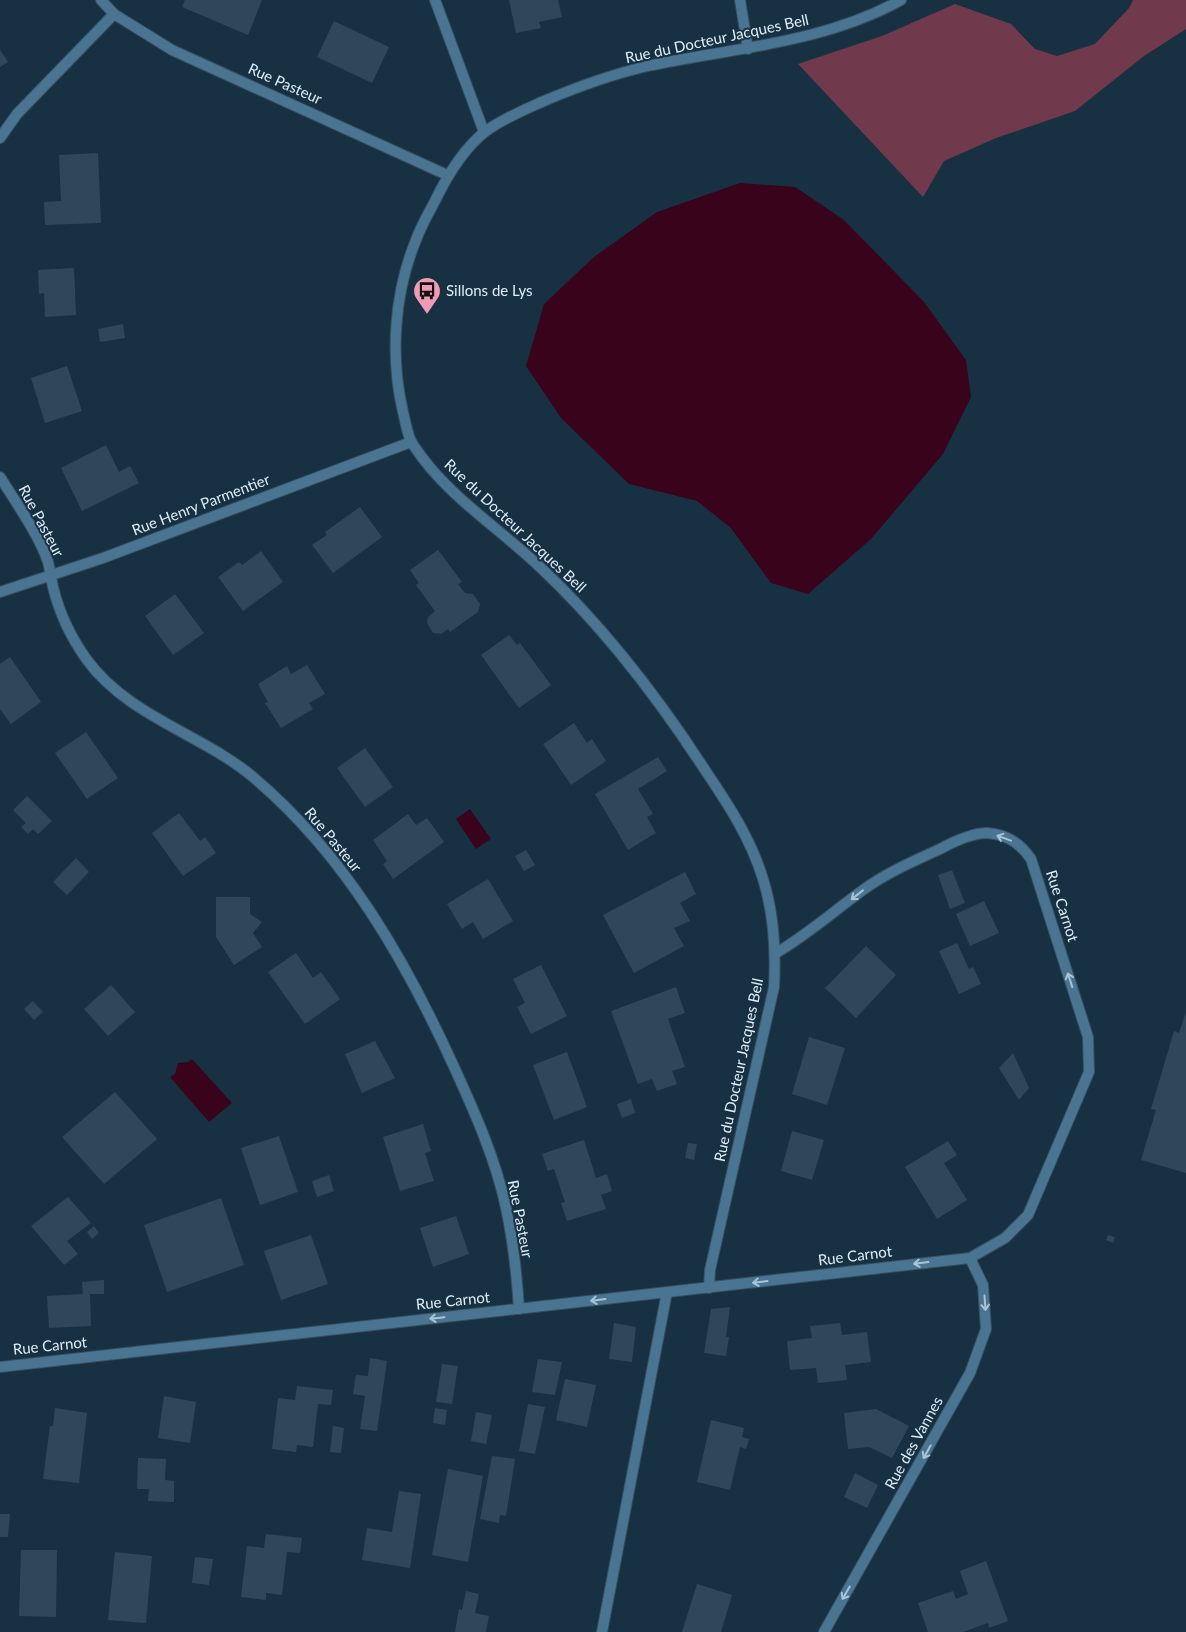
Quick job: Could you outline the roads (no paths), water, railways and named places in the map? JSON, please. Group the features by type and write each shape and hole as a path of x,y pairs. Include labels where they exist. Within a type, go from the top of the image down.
{"street":[{"name":"Rue Pasteur","path":"100,0 114,14 172,50 447,175"},
{"path":"435,0 484,132"},
{"path":"740,0 748,49"},
{"name":"Rue du Docteur Jacques Bell","path":"709,1288 710,1270 774,987 776,952 773,922 764,880 752,848 732,812 667,711 623,654 570,595 516,544 438,478 411,442 400,396 396,352 400,299 414,242 447,175 484,132 510,116 567,91 646,67 748,49 847,24 872,16 900,0"},
{"path":"0,138 17,114 114,14"},
{"name":"Rue Henry Parmentier","path":"0,592 103,558 411,442"},
{"name":"Rue Pasteur","path":"0,477 47,559 63,618 87,660 112,686 152,716 231,759 274,794 320,843 366,905 408,972 445,1046 473,1110 506,1207 519,1309"},
{"name":"Rue Carnot","path":"0,1366 970,1258 1005,1238 1028,1214 1089,1072 1088,1036 1031,859 1023,846 1004,836 986,833 956,841 910,863 864,889 796,941 776,952"},
{"name":"Rue des Vannes","path":"824,1632 970,1373 986,1329 983,1285 970,1258"},
{"path":"602,1632 667,1292"}],"place":[{"name":"Sillons de Lys","path":"427,315"}]}
